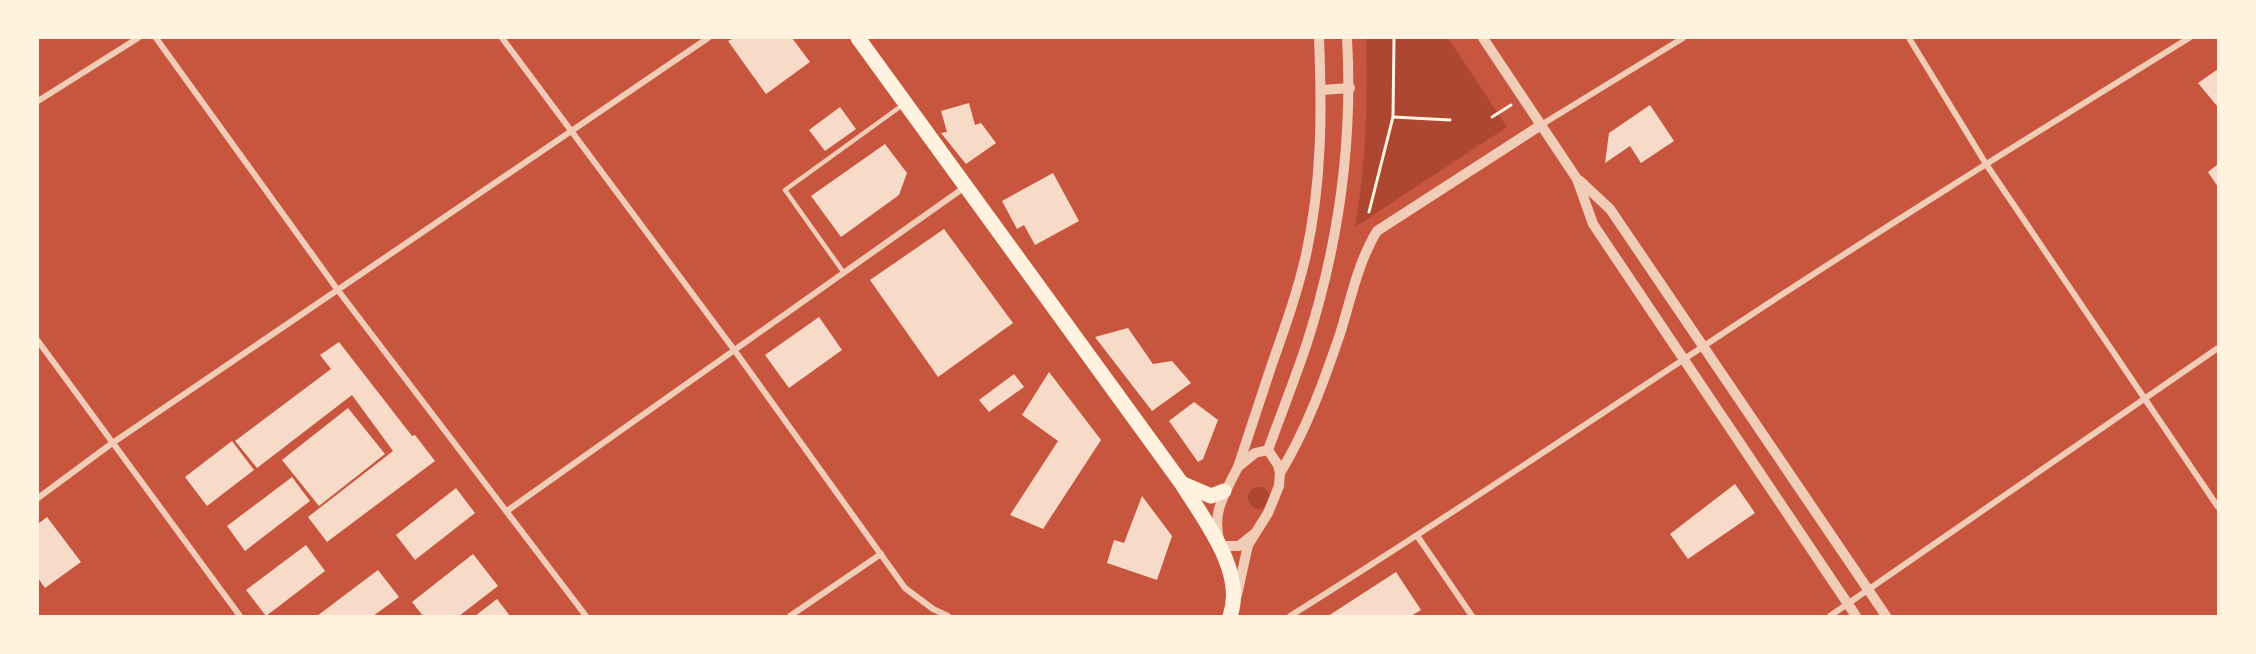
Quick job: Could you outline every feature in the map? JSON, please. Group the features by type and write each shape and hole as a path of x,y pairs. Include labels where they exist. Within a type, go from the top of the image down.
{"main road":[{"path":"858,38 1182,484 1221,546 1232,578 1232,612"},
{"path":"1182,484 1205,495 1217,495 1224,491"}],"street":[{"path":"38,101 138,38"},
{"path":"156,38 337,289 586,616"},
{"path":"502,38 735,351 905,588 933,609 948,616"},
{"path":"38,498 111,444 708,38"},
{"path":"1254,534 1239,546 1221,546 1216,520 1224,491 1238,467 1293,305 1306,254 1316,199 1321,151 1322,90 1319,38"},
{"path":"1268,450 1306,343 1326,275 1339,214 1347,148 1350,88 1347,38"},
{"path":"1483,38 1577,179 1610,209 1886,616"},
{"path":"1909,38 1986,164 2218,507"},
{"path":"1290,616 1418,537 1684,359 1986,164 2189,38"},
{"path":"1232,612 1248,545 1274,501 1280,473 1323,380 1340,335 1365,250 1377,231 1679,39"},
{"path":"1322,90 1350,88"},
{"path":"1577,179 1593,224 1856,616"},
{"path":"507,511 966,187"},
{"path":"38,341 111,444 240,616"},
{"path":"1830,616 2218,348"},
{"path":"1238,467 1256,453 1268,450"},
{"path":"1268,450 1275,459 1280,473"},
{"path":"1418,537 1472,616"},
{"path":"790,616 881,554"}],"lane":[{"path":"844,273 785,189 906,102"}],"path":[{"path":"1369,212 1393,117 1394,38"},
{"path":"1393,117 1450,120"}],"shaded area":[{"path":"1366,38 1448,38 1507,127 1355,227 1362,180 1365,133"},
{"path":"1259,487 1267,490 1270,498 1267,506 1259,509 1251,506 1248,498 1251,490"}],"building":[{"path":"734,38 792,38 810,62 766,94 728,41"},
{"path":"2218,69 2218,105 2217,106 2198,83"},
{"path":"969,103 975,125 981,123 996,143 966,164 941,133 947,132 941,111"},
{"path":"1650,105 1674,141 1641,163 1630,146 1605,163 1609,133"},
{"path":"840,107 856,129 825,151 809,130"},
{"path":"885,144 907,173 899,195 841,237 811,196"},
{"path":"2218,164 2218,187 2208,172"},
{"path":"1053,173 1079,221 1035,245 1024,225 1017,229 1002,201"},
{"path":"944,229 1013,323 938,377 870,280"},
{"path":"819,317 842,350 789,388 765,355"},
{"path":"1128,328 1153,364 1172,361 1191,383 1152,411 1095,337"},
{"path":"339,342 412,436 415,435 435,461 327,542 308,517 393,451 352,395 257,468 235,441 331,369 320,355"},
{"path":"1049,372 1101,440 1043,529 1010,515 1058,441 1022,415"},
{"path":"1014,374 1024,387 989,412 979,400"},
{"path":"1194,402 1218,420 1203,459 1198,462 1169,421"},
{"path":"348,408 385,454 319,506 282,460"},
{"path":"232,441 254,470 207,506 185,477"},
{"path":"292,477 310,501 245,551 227,526"},
{"path":"1735,484 1755,513 1688,559 1670,534"},
{"path":"456,488 475,513 415,560 396,535"},
{"path":"1142,496 1172,536 1157,580 1107,563 1114,540 1124,543"},
{"path":"47,517 81,562 45,588 38,578 38,524"},
{"path":"306,545 325,571 266,616 246,590"},
{"path":"473,554 498,586 459,616 423,616 412,602"},
{"path":"378,570 399,597 373,616 317,616"},
{"path":"1396,572 1421,610 1411,616 1328,616"},
{"path":"497,599 510,616 475,616"}]}
